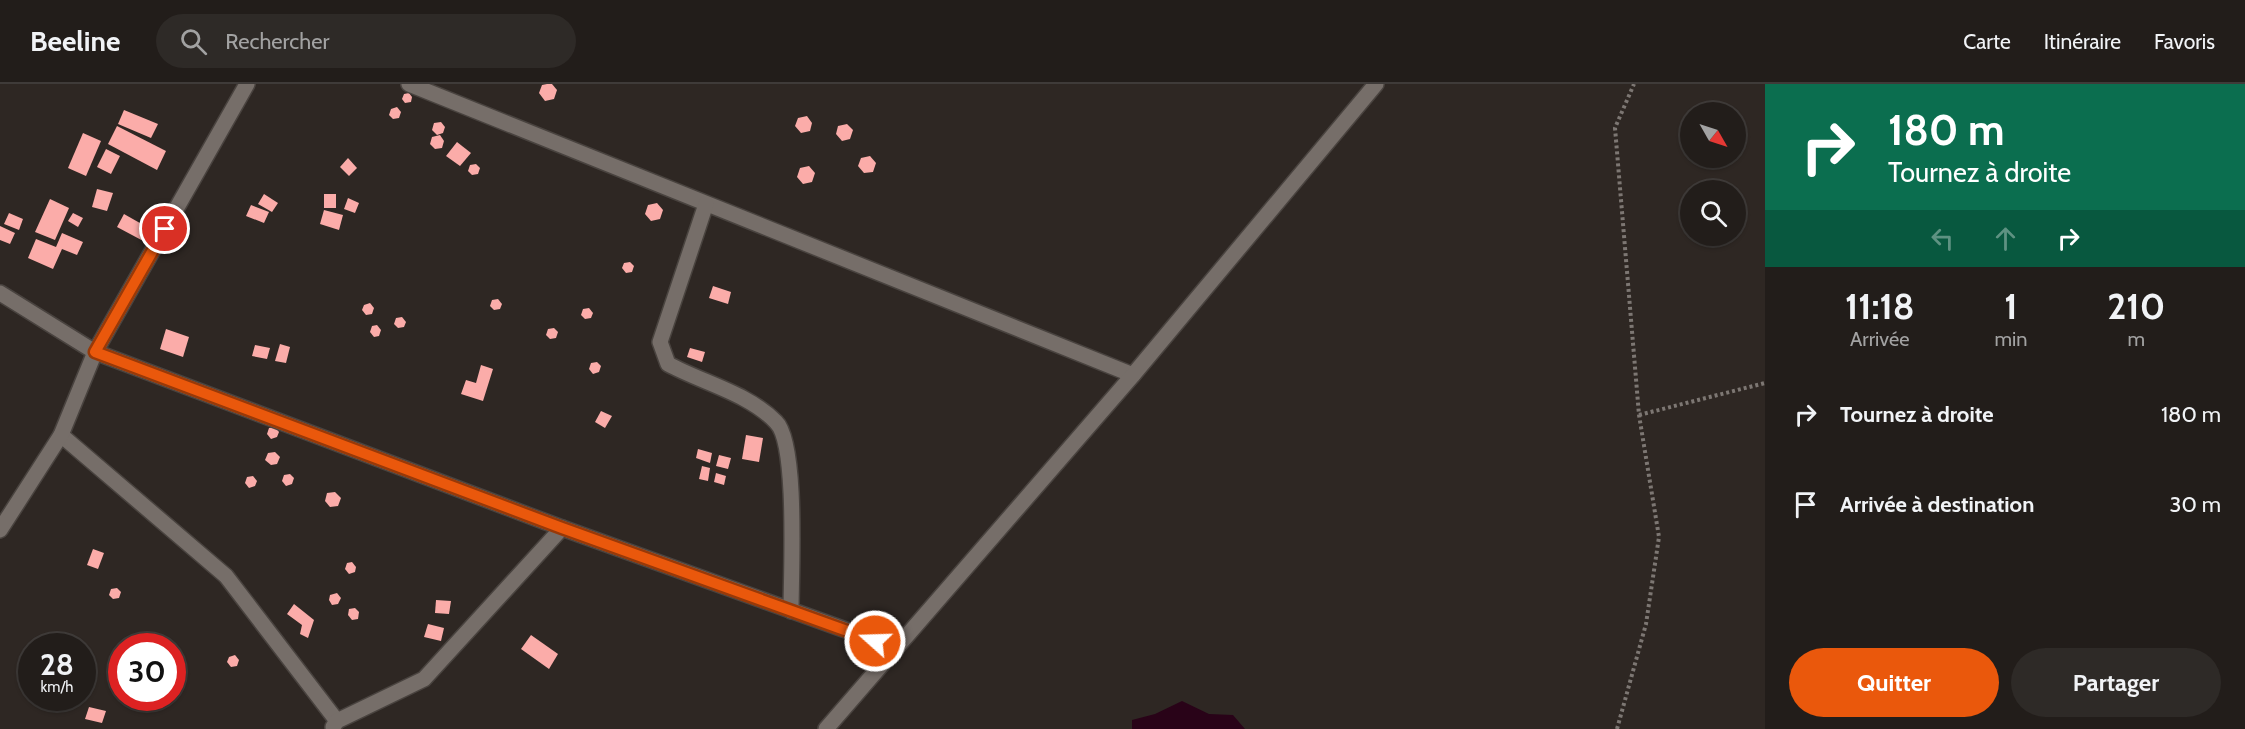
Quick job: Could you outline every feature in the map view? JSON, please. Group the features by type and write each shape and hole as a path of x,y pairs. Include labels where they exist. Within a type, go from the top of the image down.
{"street":[{"path":"0,530 61,435 95,352 247,84"},
{"path":"409,84 1133,375"},
{"path":"826,729 1133,375 1377,84"},
{"path":"706,204 660,342 668,364 694,378 749,400 778,423 789,458 791,611"},
{"path":"0,292 95,352 562,528 896,648"},
{"path":"61,435 226,576 335,725 424,680 562,528"}],"path":[{"path":"1617,729 1646,624 1659,537 1639,415 1615,128 1634,84"},
{"path":"1639,415 1765,383"}],"shaded area":[{"path":"1182,701 1209,714 1233,715 1245,729 1132,729 1132,720 1155,714"}],"building":[{"path":"552,84 557,90 554,99 545,101 539,93 542,85"},
{"path":"409,93 412,97 411,102 405,103 402,99 404,94"},
{"path":"397,107 401,112 399,118 393,119 389,115 391,109"},
{"path":"124,110 158,124 151,138 118,124"},
{"path":"807,116 812,123 810,131 801,133 795,126 798,118"},
{"path":"441,122 445,127 443,133 437,135 432,130 434,123"},
{"path":"847,124 853,130 850,139 842,141 836,134 838,126"},
{"path":"117,126 166,151 157,170 108,144"},
{"path":"83,133 101,141 86,176 68,168"},
{"path":"440,135 444,141 442,148 435,149 430,144 432,137"},
{"path":"457,142 471,153 460,166 446,156"},
{"path":"106,149 120,156 111,174 97,167"},
{"path":"870,156 876,163 873,172 864,173 858,166 861,158"},
{"path":"348,158 357,168 349,176 340,167"},
{"path":"476,164 480,168 478,174 472,175 468,171 470,165"},
{"path":"809,166 815,173 812,182 803,184 797,177 800,168"},
{"path":"97,189 113,193 107,211 92,207"},
{"path":"264,194 278,203 272,212 258,204"},
{"path":"324,194 336,194 336,208 324,208"},
{"path":"348,198 359,203 355,213 344,209"},
{"path":"50,199 69,208 55,240 35,232"},
{"path":"657,203 663,210 660,219 651,221 645,214 648,205"},
{"path":"251,205 269,212 264,223 246,216"},
{"path":"324,210 343,215 339,230 320,224"},
{"path":"9,213 23,219 19,230 4,224"},
{"path":"73,213 83,218 78,227 68,221"},
{"path":"124,214 154,231 147,243 117,227"},
{"path":"0,226 15,233 10,244 0,240"},
{"path":"62,233 83,242 77,255 62,249 53,269 28,258 36,239 56,247"},
{"path":"630,262 634,266 632,272 626,273 622,268 624,263"},
{"path":"713,286 731,292 728,304 709,298"},
{"path":"498,299 502,304 500,309 494,310 490,306 492,300"},
{"path":"370,303 374,308 372,314 366,315 362,310 364,305"},
{"path":"589,308 593,313 591,318 585,319 581,315 583,309"},
{"path":"402,317 406,322 404,327 398,328 394,324 396,318"},
{"path":"377,325 381,330 379,336 374,337 370,332 372,326"},
{"path":"554,328 558,332 556,338 550,339 546,335 548,329"},
{"path":"166,329 189,337 183,357 160,349"},
{"path":"280,344 290,347 286,363 275,361"},
{"path":"255,345 270,348 267,359 252,356"},
{"path":"690,348 705,352 702,362 687,357"},
{"path":"597,362 601,366 599,372 593,374 589,369 591,363"},
{"path":"481,365 493,369 483,401 461,394 466,380 476,383"},
{"path":"601,411 612,416 605,428 595,422"},
{"path":"275,427 279,432 277,437 271,439 267,434 269,428"},
{"path":"746,435 763,438 759,462 742,459"},
{"path":"698,449 712,453 710,463 696,458"},
{"path":"275,452 280,457 277,464 271,465 265,460 268,453"},
{"path":"719,455 731,458 728,469 716,466"},
{"path":"702,466 710,468 708,481 699,479"},
{"path":"716,473 726,476 724,485 714,482"},
{"path":"290,474 294,478 292,484 286,486 282,481 284,475"},
{"path":"253,476 257,481 255,486 249,488 245,483 247,477"},
{"path":"335,492 341,498 338,506 330,507 325,501 327,493"},
{"path":"93,549 104,553 98,569 87,565"},
{"path":"352,562 356,567 355,572 349,574 345,569 347,563"},
{"path":"117,588 121,592 119,598 113,599 109,595 111,589"},
{"path":"337,593 341,598 338,604 332,605 329,600 330,595"},
{"path":"436,600 451,601 449,614 435,613"},
{"path":"294,604 314,620 308,638 300,634 302,625 287,614"},
{"path":"355,608 359,612 358,619 352,620 348,615 349,609"},
{"path":"428,624 444,628 441,641 424,637"},
{"path":"531,635 558,654 549,669 521,649"},
{"path":"235,655 239,660 237,666 231,667 227,662 229,657"},
{"path":"96,709 106,711 102,723 85,719 88,711 96,711"}],"route":[{"path":"165,229 95,352 562,528 875,641"}]}
